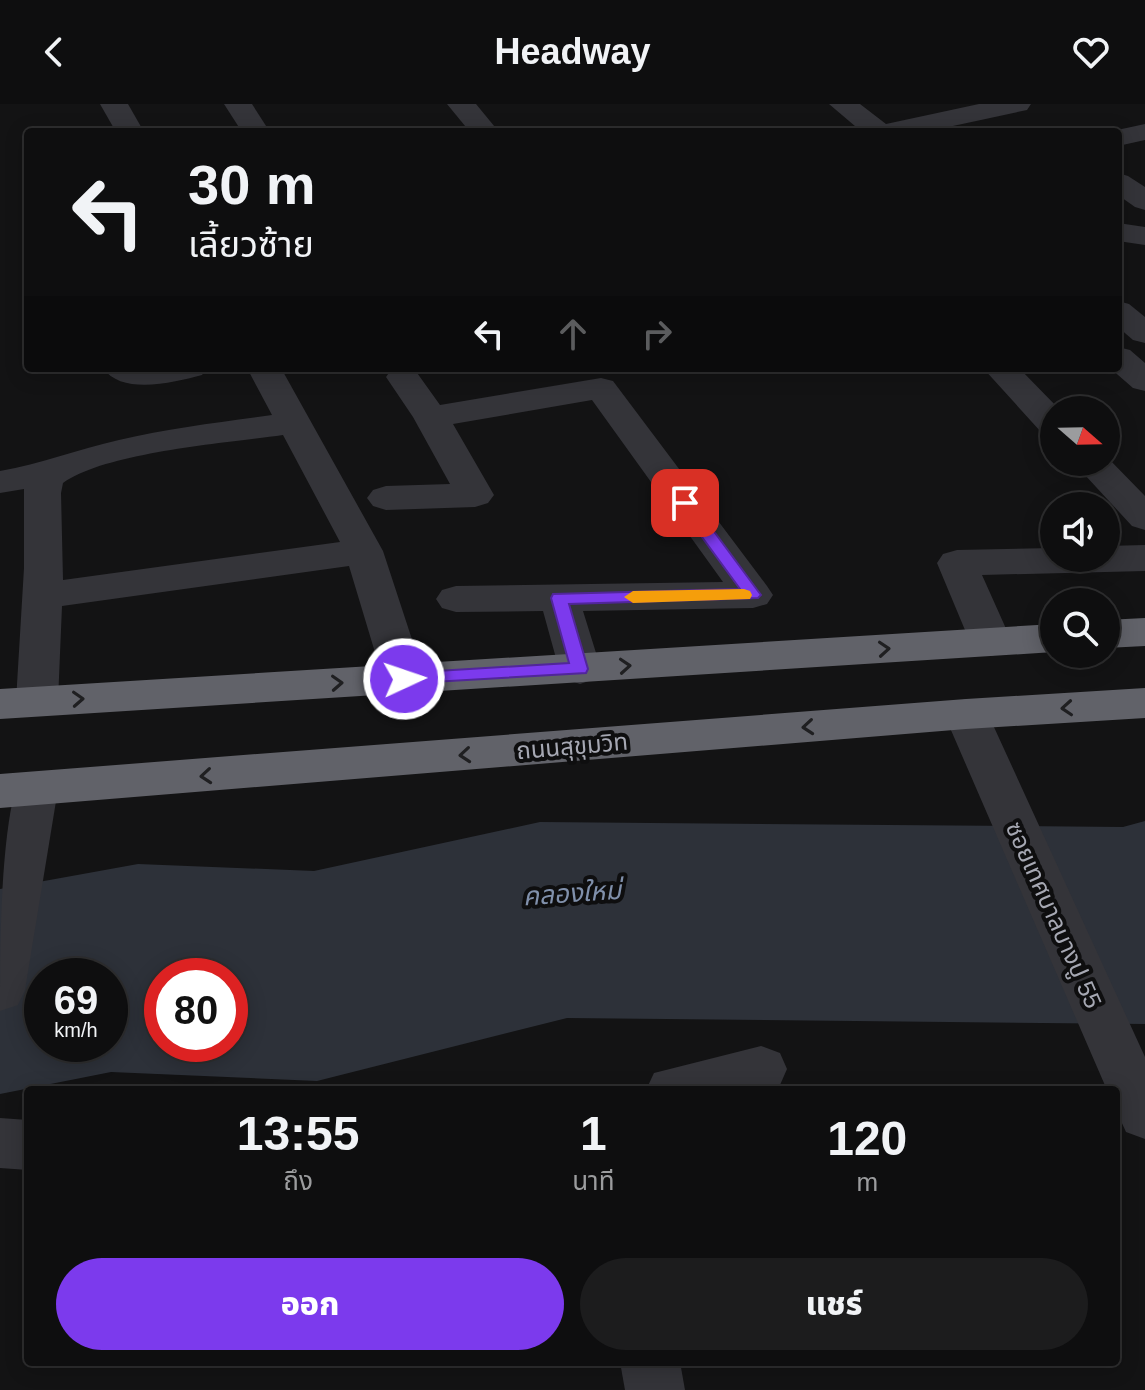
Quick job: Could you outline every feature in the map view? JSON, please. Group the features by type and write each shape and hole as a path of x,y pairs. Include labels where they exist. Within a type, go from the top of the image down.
{"highway":[{"path":"1120,633 1145,632"},
{"path":"18,703 1040,639"},
{"name":"ถนนสุขุมวิท","path":"17,790 966,714 1145,703"}],"street":[{"path":"114,104 128,128"},
{"path":"238,104 253,128"},
{"path":"461,104 482,128"},
{"path":"843,104 874,128"},
{"path":"906,128 1017,104"},
{"path":"1122,137 1145,132"},
{"path":"1122,185 1145,201"},
{"path":"1122,233 1145,236"},
{"path":"1122,314 1145,333"},
{"path":"1122,361 1145,381"},
{"path":"126,372 151,372"},
{"path":"272,372 294,423 364,551 404,679"},
{"path":"1004,372 1040,409"},
{"path":"386,498 475,495 431,417 403,377"},
{"path":"431,417 601,388 753,595 456,599"},
{"path":"18,703 42,596 44,483 49,474 61,465 105,453 294,423"},
{"path":"0,482 49,474"},
{"path":"1104,476 1145,518"},
{"path":"42,596 364,551"},
{"path":"991,642 957,563 1145,558"},
{"path":"559,598 580,669"},
{"name":"ซอยเทศบาลบางปู 55","path":"966,714 995,784 1124,1049 1145,1115"},
{"path":"0,990 25,857 17,790"},
{"path":"690,1086 761,1069"},
{"path":"0,1143 24,1145"},
{"path":"651,1366 655,1390"}],"water":[{"name":"คลองใหม่","path":"1145,821 1145,1024 567,1018 317,1081 111,1072 40,1086 24,1086 24,1089 0,1094 0,889 138,864 314,871 540,822 1123,827"}],"slow traffic":[{"path":"633,597 744,595"}],"route":[{"path":"404,679 580,669 559,598 753,595 685,503"}]}
